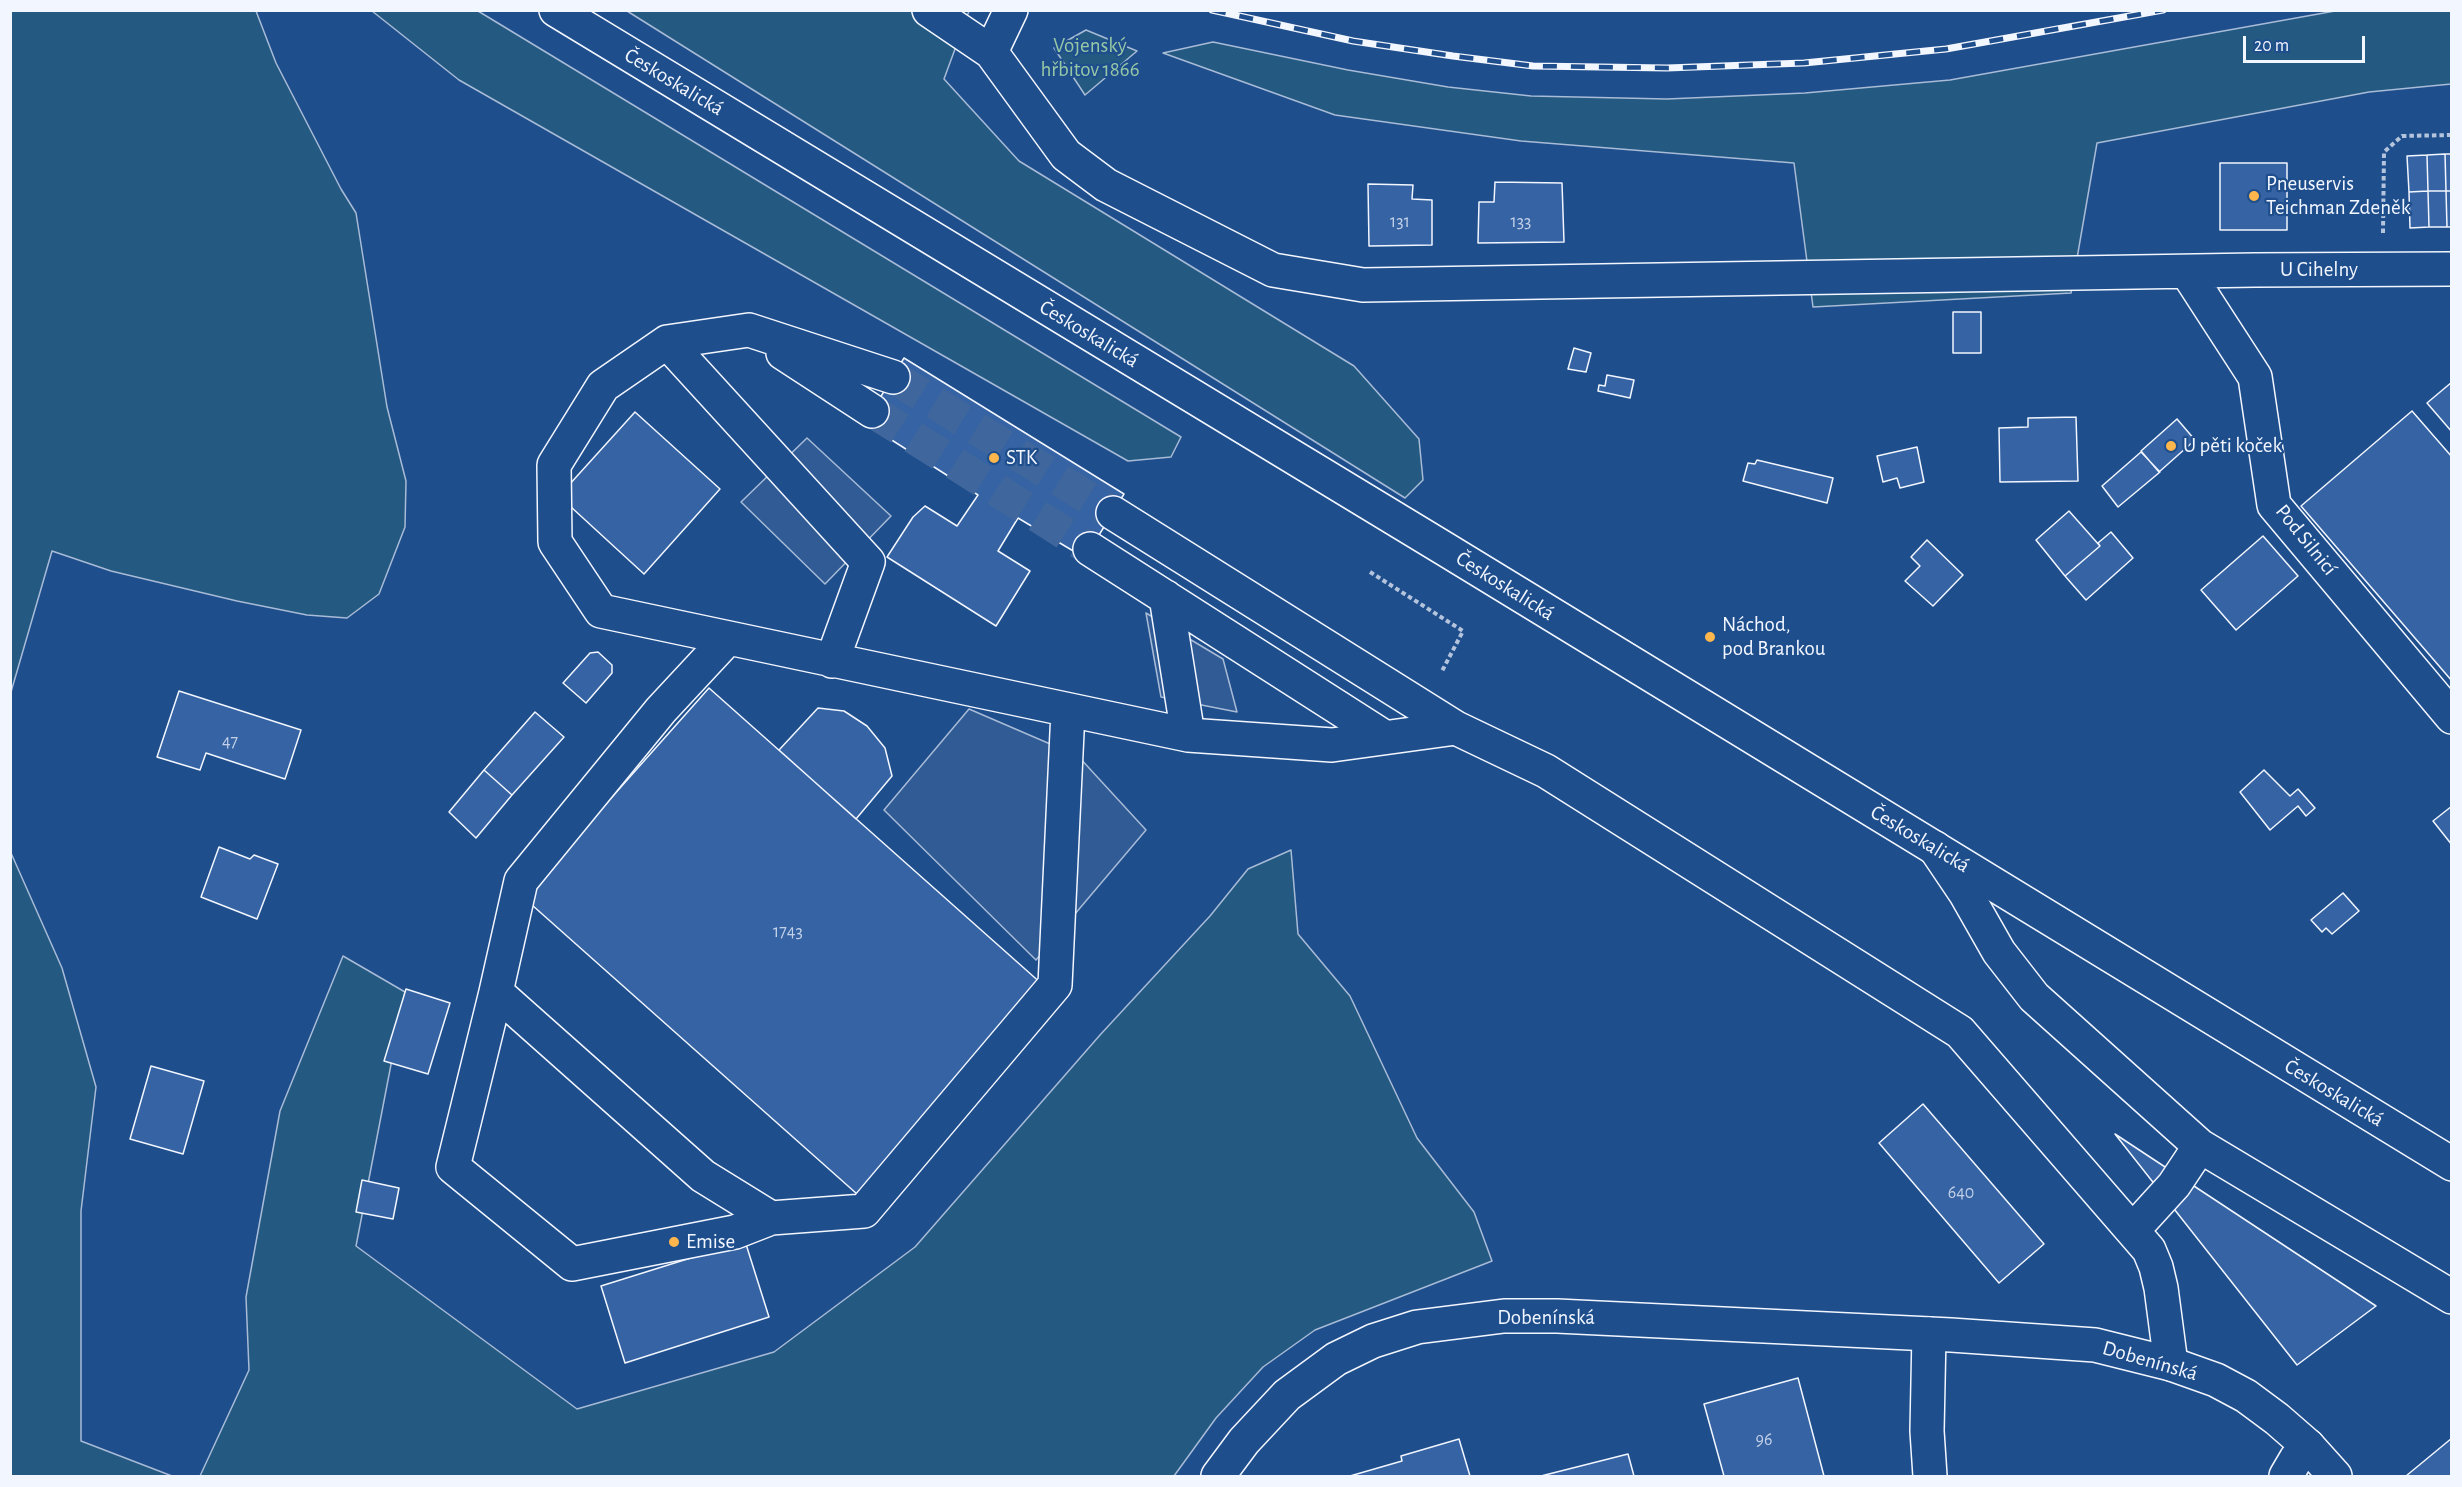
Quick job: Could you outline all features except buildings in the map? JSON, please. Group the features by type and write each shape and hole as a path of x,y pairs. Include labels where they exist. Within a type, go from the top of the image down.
{"main road":[{"name":"Českoskalická","path":"556,10 2451,1164"},
{"name":"U Cihelny","path":"929,10 991,52 1066,155 1106,185 1273,270 1363,285 2451,270"},
{"path":"991,52 1011,10"},
{"name":"Pod Silnicí","path":"2187,272 2255,377 2274,505 2451,717"},
{"path":"749,330 872,411"},
{"path":"893,376 749,330 667,342 603,386 554,465 555,542 601,611 1068,711 1188,735 1332,745 1456,728"},
{"path":"667,342 868,562 832,661"},
{"path":"1113,513 1456,728 1546,771 1960,1032 2149,1250 2156,1267 2171,1364"},
{"path":"1090,549 1384,737"},
{"path":"1166,597 1188,735"},
{"path":"728,639 661,710 521,880 453,1167 572,1264 735,1232 771,1218 864,1211 1055,985 1068,711"},
{"path":"1935,848 1966,894 1998,952 2034,997 2200,1146 2451,1297"},
{"path":"496,992 703,1176 771,1218"},
{"path":"2133,1230 2174,1185 2200,1146"},
{"name":"Dobenínská","path":"1218,1476 1244,1440 1287,1395 1336,1359 1373,1341 1417,1327 1504,1316 1557,1316 1929,1334 2095,1345 2171,1364 2216,1380 2246,1396 2308,1446 2335,1476"},
{"path":"1929,1334 1927,1431 1930,1476"},
{"path":"2286,1476 2296,1459 2308,1446"}],"path":[{"path":"2382,270 2384,152 2402,136 2451,135"},
{"path":"1370,572 1463,631 1440,674 1450,681"}],"green space":[{"path":"10,11 256,11 276,63 341,189 356,213 387,407 406,481 405,527 379,594 347,618 307,615 237,601 111,571 52,551 11,692"},
{"path":"372,11 478,11 1181,437 1171,457 1128,461 459,80"},
{"path":"627,11 969,11 944,79 1019,161 1354,366 1419,439 1423,480 1405,498"},
{"path":"2335,11 2452,11 2451,84 2369,92 2097,143 2071,293 1813,307 1794,163 1521,141 1335,115 1163,53 1213,42 1348,70 1448,87 1531,96 1667,99 1805,93 1950,80"},
{"name":"Vojenský hřbitov 1866","path":"1086,30 1137,51 1085,95 1054,48"},
{"path":"1291,850 1298,934 1350,996 1417,1138 1474,1212 1492,1261 1315,1330 1263,1367 1216,1418 1174,1476 200,1476 249,1370 246,1297 280,1111 343,956 405,992 356,1246 577,1409 774,1352 915,1247 1100,1035 1210,916 1248,869"},
{"path":"11,853 62,968 96,1087 81,1211 81,1441 172,1476 11,1476"}],"shaded area":[{"path":"807,438 891,516 825,584 741,502"},
{"path":"1146,613 1223,659 1237,712 1161,697"},
{"path":"969,709 1078,756 1146,830 1036,960 884,810"}],"tunnel":[{"path":"893,377 1113,513"},
{"path":"872,411 1090,549"}],"railway":[{"path":"1212,10 1353,41 1453,56 1533,66 1667,68 1804,63 1946,49 2163,10"}],"place":[{"name":"Pneuservis Teichman Zdeněk","path":"2254,196"},
{"name":"U pěti koček","path":"2171,446"},
{"name":"STK","path":"994,458"},
{"name":"Náchod, pod Brankou","path":"1710,637"},
{"name":"Emise","path":"674,1242"}]}
